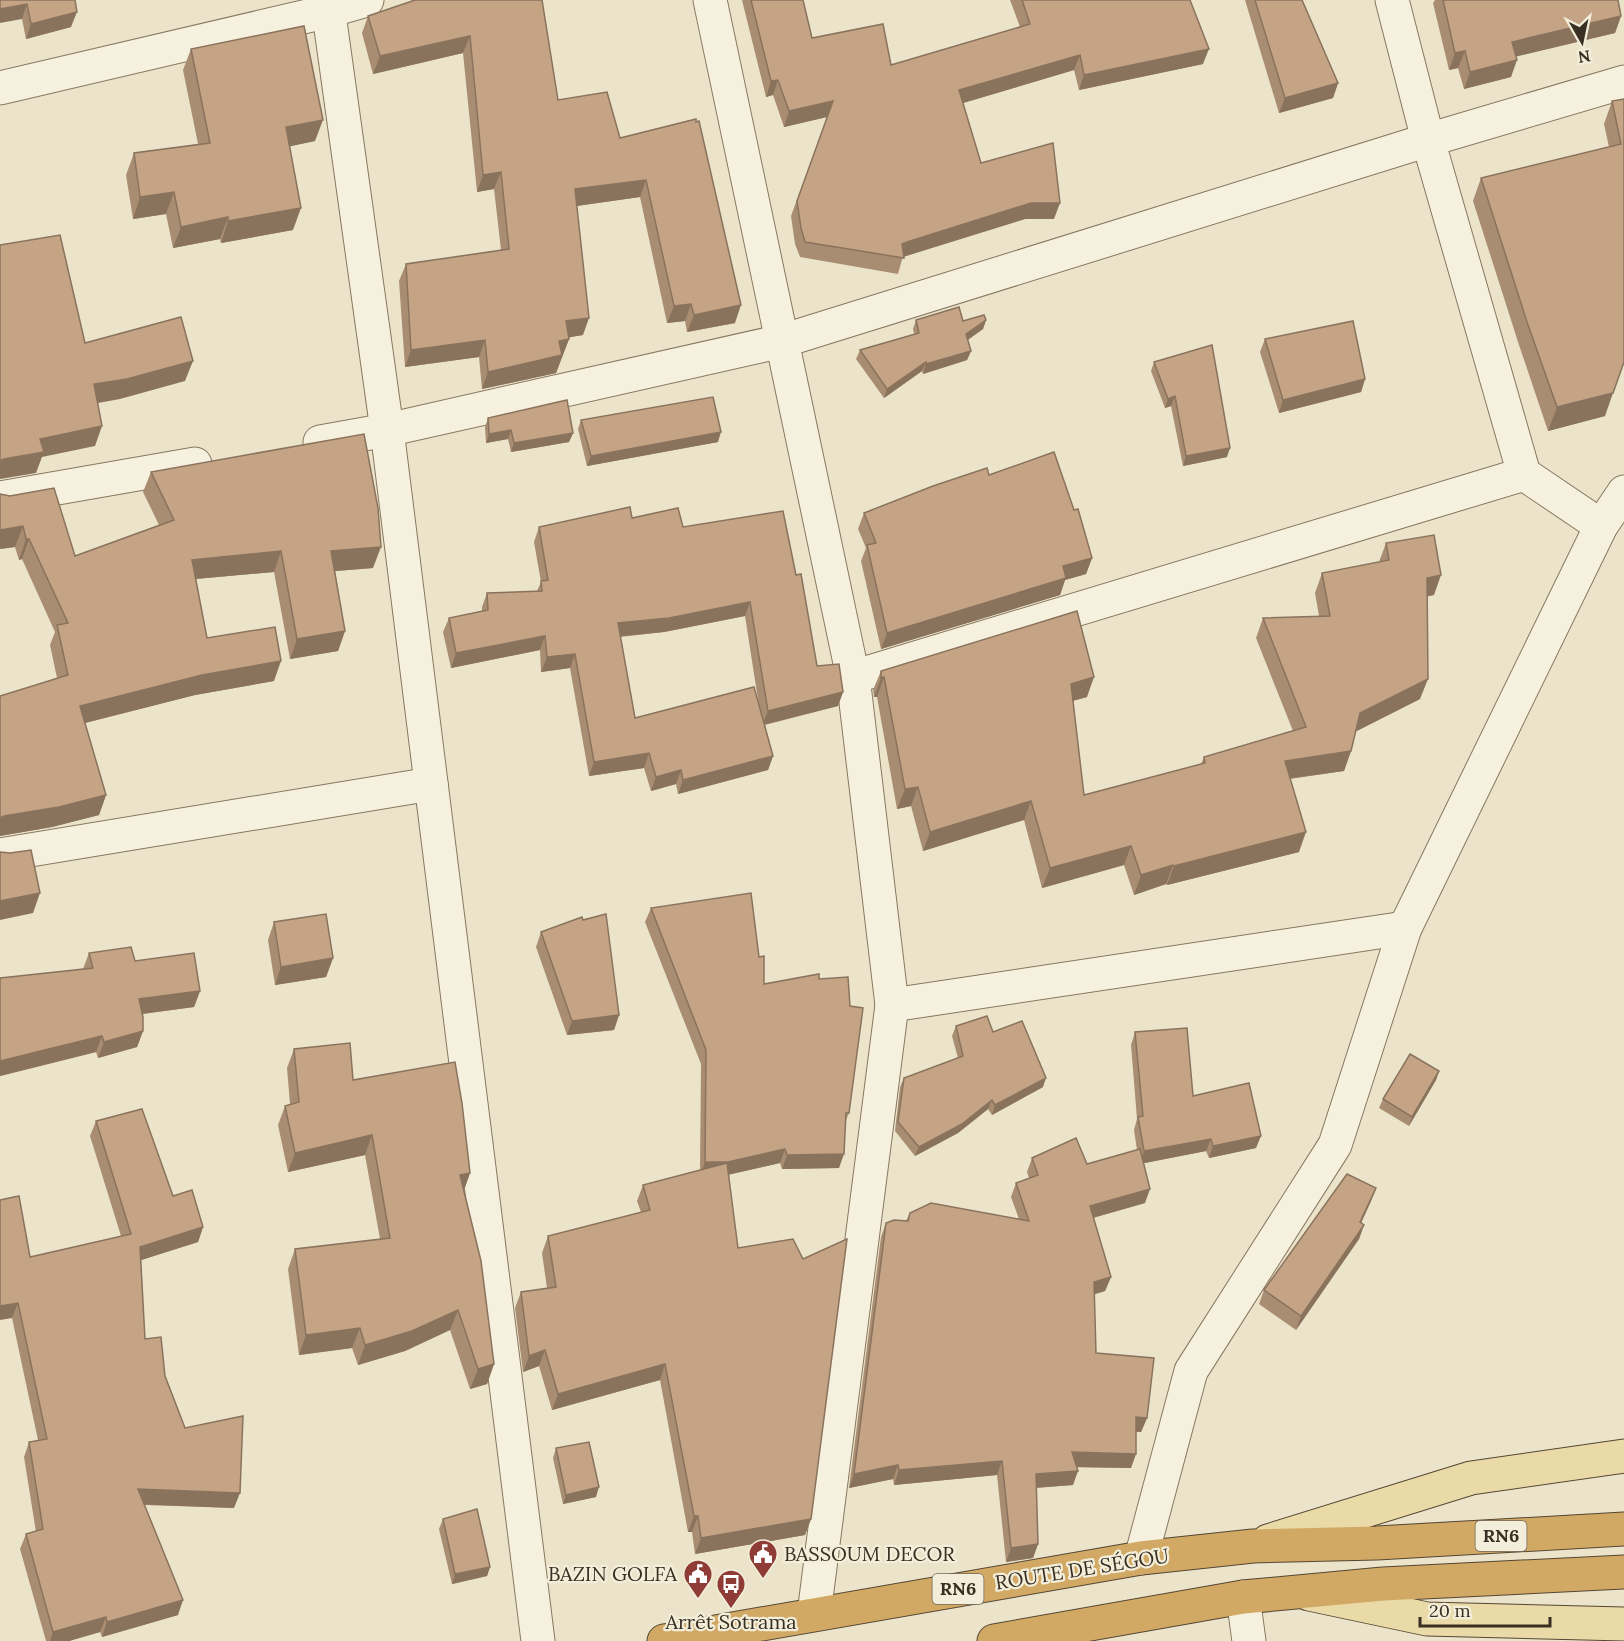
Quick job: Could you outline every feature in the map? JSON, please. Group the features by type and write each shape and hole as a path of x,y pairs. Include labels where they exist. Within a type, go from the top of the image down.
{"highway":[{"name":"ROUTE DE SÉGOU","path":"664,1641 1141,1558 1253,1546 1377,1543 1624,1529"},
{"name":"RN6","path":"994,1641 1243,1597 1383,1584 1624,1572"}],"main road":[{"name":"ROUTE DE SÉGOU","path":"1253,1546 1471,1478 1624,1456"},
{"path":"1296,1592 1428,1630 1624,1624"}],"street":[{"path":"0,88 328,5 367,0"},
{"path":"710,0 853,677 892,1005 814,1614"},
{"path":"1392,0 1428,140 1524,474 1601,526"},
{"path":"328,5 387,430 537,1641"},
{"path":"293,447 387,430 782,341 1428,140 1624,82"},
{"path":"0,498 223,459"},
{"path":"853,677 1524,474"},
{"path":"1141,1558 1191,1371 1335,1145 1405,928 1601,526 1624,492"},
{"path":"0,855 431,784"},
{"path":"892,1005 1405,928"},
{"path":"1243,1597 1249,1641"}],"building":[{"path":"0,0 75,0 77,12 31,24 27,4 0,9"},
{"path":"415,0 542,0 558,100 607,92 620,138 696,119 696,122 699,121 741,305 694,315 691,304 674,306 646,180 575,189 589,318 566,321 569,339 559,341 562,355 488,372 485,340 411,350 406,264 509,249 501,172 483,175 470,36 380,56 368,16"},
{"path":"751,0 803,0 812,38 883,24 891,65 1030,24 1022,0 1190,0 1209,49 1084,75 1080,55 959,90 981,163 1053,143 1060,203 1031,203 907,242 902,244 904,258 805,242 797,201 833,101 789,111 778,80 771,81"},
{"path":"1255,0 1302,0 1338,83 1285,98"},
{"path":"1443,0 1618,0 1621,16 1512,42 1517,60 1470,72 1465,51 1455,53"},
{"path":"304,26 323,120 286,127 301,208 228,221 228,217 181,227 174,192 140,197 134,153 210,143 191,49"},
{"path":"1624,99 1624,362 1613,393 1557,407 1481,178 1621,144 1612,101"},
{"path":"60,235 85,343 181,317 193,361 127,379 94,384 102,426 40,439 44,452 0,461 0,245"},
{"path":"959,307 963,321 984,315 986,320 966,334 971,351 926,364 926,362 887,389 860,350 919,333 916,320"},
{"path":"1353,321 1365,379 1283,400 1265,339"},
{"path":"1212,345 1230,448 1186,456 1175,396 1168,399 1154,362"},
{"path":"713,397 721,432 591,456 581,420"},
{"path":"567,400 573,433 514,443 511,430 489,434 488,418"},
{"path":"364,434 378,508 381,547 331,551 345,631 297,639 281,551 192,560 207,638 275,627 281,661 202,675 80,706 106,795 0,818 0,696 68,675 57,625 68,623 29,539 26,539 23,526 0,530 0,494 10,496 54,488 75,556 174,520 151,472"},
{"path":"1054,452 1074,510 1078,509 1092,558 1063,566 1066,578 887,633 867,545 876,543 864,513 987,468 989,475"},
{"path":"630,507 632,518 678,508 683,527 783,511 796,575 801,574 817,666 839,664 843,692 768,711 750,602 669,618 618,623 635,718 754,687 773,756 683,780 681,770 656,777 649,753 594,762 575,654 547,657 545,636 456,653 449,618 488,610 487,593 542,591 541,581 548,580 539,527"},
{"path":"1434,535 1441,575 1427,578 1428,679 1360,713 1351,751 1285,761 1306,832 1141,875 1131,846 1050,868 1031,801 930,832 918,787 905,789 881,671 1077,611 1094,677 1071,684 1084,795 1205,763 1204,757 1306,727 1263,618 1330,616 1322,573 1389,560 1386,543"},
{"path":"31,850 40,893 0,901 0,852"},
{"path":"751,893 759,957 764,956 764,984 819,974 819,979 848,977 850,1006 863,1008 849,1113 846,1113 844,1154 787,1155 785,1149 728,1162 705,1162 706,1050 651,908"},
{"path":"326,914 333,958 281,967 274,922"},
{"path":"606,914 619,1015 572,1021 541,932 582,917 583,920"},
{"path":"131,947 135,961 194,953 200,991 139,999 143,1031 104,1042 102,1036 0,1061 0,978 93,968 89,953"},
{"path":"987,1016 993,1032 1022,1021 1046,1078 995,1105 992,1100 962,1124 919,1147 898,1122 904,1078 963,1056 956,1026"},
{"path":"1187,1028 1193,1096 1249,1083 1261,1136 1213,1146 1211,1139 1144,1151 1138,1117 1143,1116 1135,1032"},
{"path":"350,1043 353,1080 455,1062 470,1173 460,1175 481,1261 494,1364 478,1369 458,1310 412,1331 365,1345 360,1328 306,1335 295,1249 390,1238 372,1135 295,1153 285,1106 299,1102 294,1049"},
{"path":"1410,1054 1439,1071 1412,1117 1383,1099"},
{"path":"142,1109 173,1196 192,1190 203,1227 140,1247 145,1339 161,1337 165,1376 185,1428 243,1416 240,1493 138,1489 183,1600 107,1622 106,1617 53,1632 26,1534 43,1529 29,1442 47,1439 18,1303 0,1306 0,1200 19,1196 30,1257 131,1234 96,1121"},
{"path":"1076,1138 1087,1164 1140,1149 1150,1189 1090,1206 1111,1277 1094,1282 1096,1353 1154,1358 1147,1418 1136,1417 1136,1454 1072,1452 1078,1471 1036,1474 1038,1544 1011,1548 1002,1461 899,1470 898,1465 854,1474 886,1223 894,1220 908,1221 910,1213 931,1203 1029,1221 1016,1183 1038,1175 1032,1158"},
{"path":"727,1163 738,1248 793,1239 803,1259 847,1239 811,1519 701,1538 698,1516 694,1516 665,1364 558,1394 545,1350 529,1356 521,1292 556,1287 548,1236 650,1210 643,1185"},
{"path":"1347,1174 1376,1188 1360,1222 1364,1225 1301,1316 1264,1290"},
{"path":"589,1442 599,1487 566,1495 556,1448"},
{"path":"477,1509 490,1567 455,1574 443,1519"}],"place":[{"name":"BASSOUM DECOR","path":"763,1580"},
{"name":"BAZIN GOLFA","path":"698,1600"},
{"name":"Arrêt Sotrama","path":"731,1610"}]}
